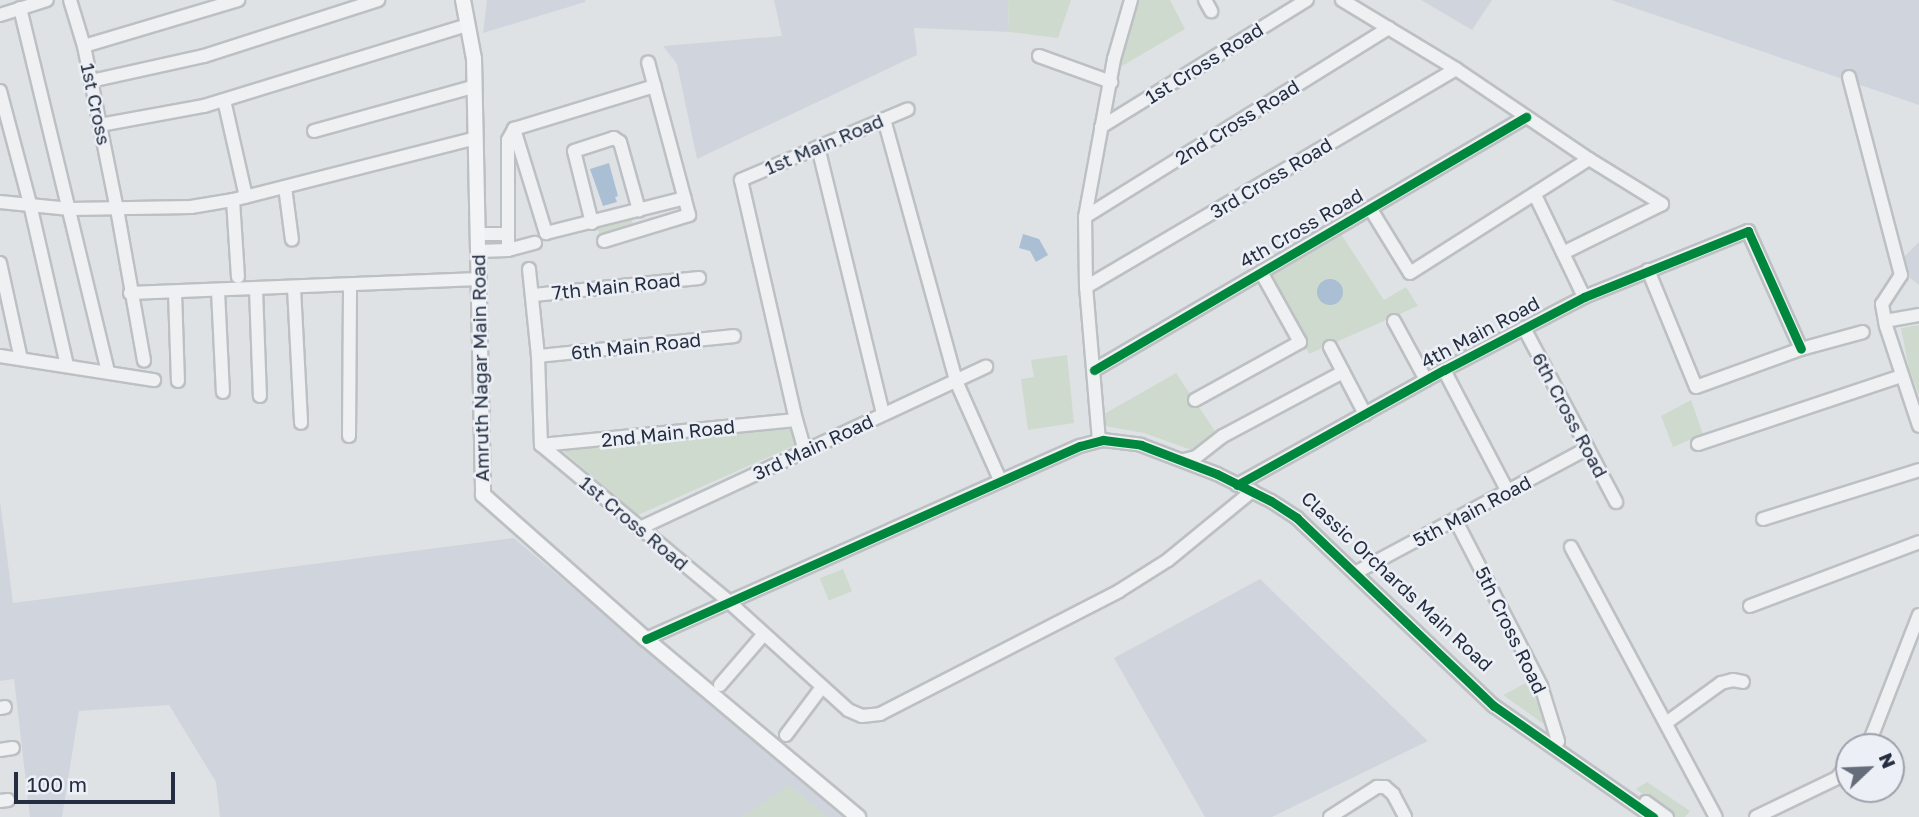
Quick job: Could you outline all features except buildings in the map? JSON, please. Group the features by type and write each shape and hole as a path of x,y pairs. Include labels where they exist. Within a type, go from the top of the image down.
{"main road":[{"name":"Amruth Nagar Main Road","path":"463,0 474,60 484,495 646,639 858,817"}],"street":[{"path":"1,10 47,0"},
{"name":"1st Cross","path":"70,0 84,46 117,209"},
{"path":"84,46 238,0"},
{"path":"90,81 204,56 378,0"},
{"path":"1099,437 1086,287 1085,217 1114,59 1131,0"},
{"name":"1st Cross Road","path":"1101,127 1307,0"},
{"path":"1342,0 1456,69 1589,159 1662,204 1563,253"},
{"path":"20,8 108,372"},
{"path":"100,125 224,100 467,25"},
{"name":"2nd Cross Road","path":"1085,217 1389,28"},
{"path":"1039,56 1111,82"},
{"path":"604,241 687,218 689,213 648,62"},
{"name":"3rd Cross Road","path":"1086,287 1456,69"},
{"path":"1849,77 1901,275 1882,304 1885,321 1919,426"},
{"path":"508,250 508,140 514,129 655,86"},
{"path":"314,131 473,87"},
{"path":"0,91 30,204 66,366"},
{"path":"224,100 240,199 238,277"},
{"name":"1st Main Road","path":"796,420 741,180 908,109"},
{"name":"4th Cross Road","path":"1094,370 1526,117"},
{"path":"884,119 956,381 998,477"},
{"path":"514,129 546,233 685,198"},
{"path":"0,202 70,209 191,207 240,199 477,138"},
{"path":"592,223 574,151 614,138 620,142 639,210"},
{"path":"818,147 883,414"},
{"path":"1370,208 1410,273 1589,159"},
{"path":"285,187 292,240"},
{"path":"1535,195 1584,297"},
{"path":"117,209 144,361"},
{"name":"4th Main Road","path":"862,716 880,714 1119,591 1168,560 1245,485 1444,370 1584,297 1648,270 1748,231 1801,349"},
{"path":"478,234 508,233"},
{"path":"478,251 508,250 534,243"},
{"path":"0,263 21,359"},
{"path":"530,269 538,356 541,445"},
{"path":"1648,270 1696,387 1801,349 1863,332"},
{"path":"1195,400 1300,342 1262,272"},
{"name":"7th Main Road","path":"534,295 699,278"},
{"path":"130,293 478,279"},
{"path":"349,436 350,285"},
{"path":"294,288 301,423"},
{"path":"256,289 260,396"},
{"path":"218,291 223,392"},
{"path":"175,292 178,381"},
{"path":"1885,321 1919,315"},
{"path":"1394,321 1426,380"},
{"name":"6th Cross Road","path":"1524,328 1616,502"},
{"name":"6th Main Road","path":"538,356 734,336"},
{"path":"1330,347 1365,414"},
{"path":"0,356 154,380"},
{"name":"3rd Main Road","path":"640,528 986,367"},
{"path":"1444,370 1508,492"},
{"path":"1190,458 1223,436 1343,372"},
{"path":"1698,444 1901,376"},
{"path":"796,420 806,450"},
{"name":"2nd Main Road","path":"541,445 796,420"},
{"name":"Classic Orchards Main Road","path":"646,639 731,600 744,590 998,477 1077,438 1143,438 1302,512 1494,706 1649,816"},
{"name":"1st Cross Road","path":"541,445 731,600 764,634 848,710 862,716"},
{"name":"5th Main Road","path":"1359,571 1456,522 1588,449"},
{"path":"1763,519 1919,470"},
{"name":"5th Cross Road","path":"1456,522 1541,686 1558,741"},
{"path":"1750,606 1919,542"},
{"path":"1571,547 1716,817"},
{"name":"Classic Orchards Main Road","path":"1359,571 1499,700 1667,817"},
{"path":"1873,733 1919,615"},
{"path":"720,685 764,634"},
{"path":"1665,723 1721,683 1732,680 1743,682"},
{"path":"786,735 822,687"},
{"path":"1756,817 1835,779"},
{"path":"1329,817 1377,787 1385,787 1394,794 1405,817"}],"shaded area":[{"path":"487,0 585,0 585,2 483,33"},
{"path":"774,0 1008,0 1009,32 914,28 917,55 697,159 677,64 663,46 782,36"},
{"path":"1008,0 1071,0 1058,38 1009,32"},
{"path":"1139,0 1170,0 1185,29 1117,69"},
{"path":"1421,0 1492,0 1472,30"},
{"path":"1611,0 1919,0 1919,105"},
{"path":"631,217 634,228 600,237 597,226"},
{"path":"1341,234 1384,300 1406,287 1418,306 1309,354 1270,274"},
{"path":"1919,242 1919,285 1895,266"},
{"path":"1919,325 1919,395 1909,368 1901,328"},
{"path":"1067,355 1074,423 1028,430 1021,379 1034,377 1031,360"},
{"path":"1176,373 1217,434 1197,452 1144,433 1105,426 1104,414"},
{"path":"1691,400 1703,434 1673,447 1661,416"},
{"path":"793,427 798,444 638,515 562,450"},
{"path":"0,501 13,603 514,538 843,817 220,817 216,782 169,705 79,711 62,817 30,817 14,679 0,681"},
{"path":"843,569 852,591 829,601 820,578"},
{"path":"1260,579 1428,741 1272,817 1205,817 1114,658"},
{"path":"1528,682 1548,727 1503,695"},
{"path":"1647,782 1690,811 1685,817 1673,817 1636,789"},
{"path":"789,785 828,817 742,817"}],"water":[{"path":"609,163 618,196 615,197 617,202 603,206 590,169"},
{"path":"1023,234 1039,239 1048,255 1036,262 1030,251 1019,248"},
{"path":"1330,279 1339,283 1343,292 1339,301 1330,305 1321,301 1317,292 1321,283"}],"cycle path":[{"path":"1094,370 1526,117"},
{"path":"1237,485 1444,370 1584,297 1748,231 1801,349"},
{"path":"646,639 1080,446 1103,440 1141,445 1217,474 1271,501 1297,518 1494,706 1653,817"}]}
